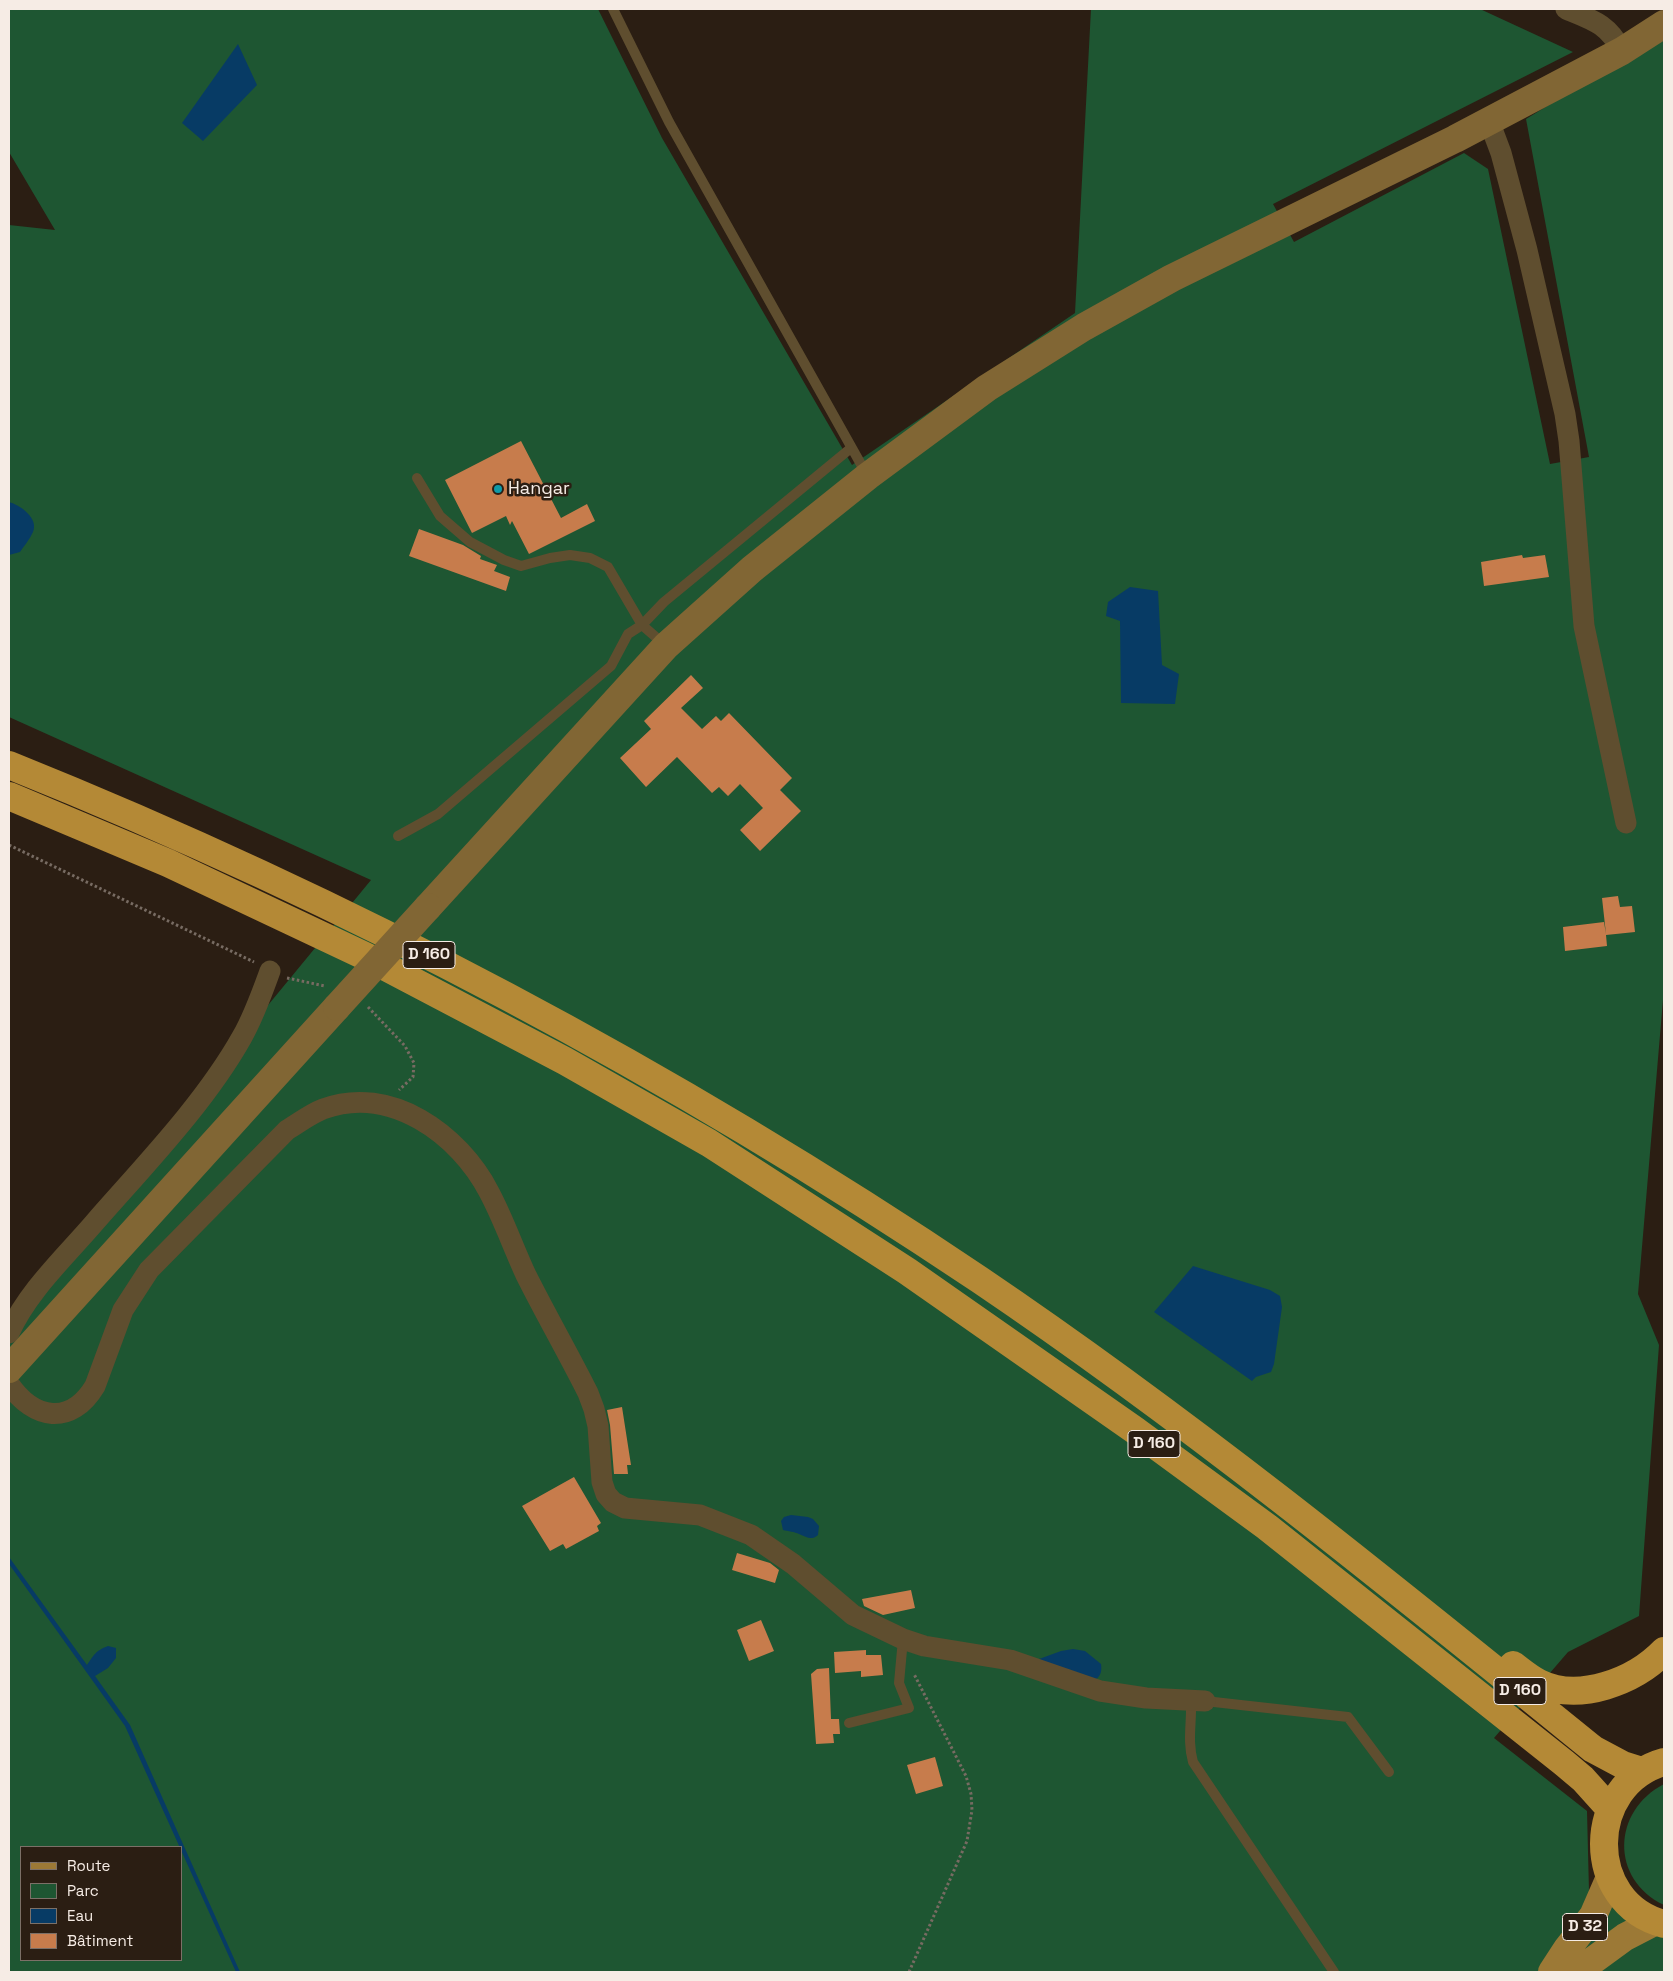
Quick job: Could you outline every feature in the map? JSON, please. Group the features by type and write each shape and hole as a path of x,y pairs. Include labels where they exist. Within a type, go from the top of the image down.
{"highway":[{"name":"D 160","path":"9,765 169,832 383,932 588,1040 730,1122 848,1194 1078,1348 1196,1435 1593,1749 1623,1765 1653,1766"},
{"name":"D 160","path":"9,796 168,863 367,958 557,1056 669,1119 749,1168 907,1271 1046,1367 1267,1527 1564,1763 1583,1779 1610,1809"},
{"path":"1405,1599 1512,1664 1539,1683 1551,1688 1568,1690 1586,1689 1612,1684 1643,1670 1664,1651"},
{"path":"1653,1766 1629,1781 1610,1809 1604,1831 1604,1854 1610,1877 1628,1904 1640,1914 1659,1923"}],"main road":[{"name":"D 32","path":"1552,1972 1593,1916 1610,1877"},
{"name":"D 32","path":"1577,1972 1625,1937 1659,1923"}],"street":[{"path":"1566,9 1607,29 1613,34 1622,51"},
{"path":"9,1369 334,997 428,907 666,646 752,569 868,476 987,388 1084,327 1172,278 1489,121 1622,51 1664,24"},
{"path":"1489,121 1501,153 1527,250 1565,414 1569,441 1584,626 1626,823"},
{"path":"9,1333 14,1322 43,1282 146,1164 210,1085 242,1037 270,971"},
{"path":"9,1384 25,1403 38,1410 52,1414 65,1413 79,1407 95,1386 123,1310 148,1270 287,1130 325,1109 363,1103 385,1105 399,1109 422,1120 442,1134 474,1168 489,1192 534,1290 588,1393 598,1426 602,1482 606,1494 613,1502 625,1508 636,1510 700,1516 751,1534 793,1564 853,1615 903,1639 924,1646 1010,1660 1100,1691 1146,1698 1198,1700"}],"lane":[{"path":"613,9 669,122 740,244 868,476"},
{"path":"398,836 438,814 611,666 628,634 642,626 664,602 851,448"},
{"path":"416,478 440,516 470,542 504,560 521,566 570,555 590,558 608,566 642,626 666,646"},
{"path":"849,1723 909,1708 899,1683 903,1639"},
{"path":"1334,1972 1192,1762 1188,1743 1192,1714 1198,1700 1348,1717 1389,1772"}],"path":[{"path":"9,845 177,924 270,971 334,997"},
{"path":"369,1008 405,1046 414,1063 413,1077 385,1105"},
{"path":"909,1972 967,1841 972,1810 971,1794 966,1776 914,1672"}],"green space":[{"path":"9,9 598,9 662,138 852,465 1075,313 1091,9 1480,9 1573,52 1273,204 1294,242 1464,153 1488,169 1550,464 1589,457 1526,119 1664,34 1664,988 1638,1294 1659,1345 1639,1616 1568,1652 1494,1738 1587,1811 1589,1891 1664,1937 1664,1972 9,1972 9,1320 371,880 9,717 9,225 55,230 9,152"},
{"path":"1664,1784 1664,1905 1646,1893 1634,1879 1627,1862 1624,1845 1627,1827 1634,1811 1647,1796"}],"water":[{"path":"238,44 257,85 203,141 182,123"},
{"path":"9,502 18,506 31,517 34,527 32,535 20,552 9,555"},
{"path":"1130,587 1158,591 1162,665 1179,674 1175,704 1121,703 1120,621 1106,616 1108,602"},
{"path":"1193,1266 1270,1290 1280,1296 1282,1307 1274,1364 1271,1372 1256,1377 1252,1381 1154,1312"},
{"path":"791,1515 813,1519 819,1526 818,1535 809,1538 783,1530 781,1521 784,1517"},
{"path":"9,1557 87,1665 100,1650 108,1646 116,1648 116,1658 108,1668 95,1676 130,1725 240,1972 236,1972 182,1852 182,1846 179,1846 125,1726 9,1564"},
{"path":"1073,1649 1085,1651 1101,1664 1101,1673 1098,1678 1031,1662 1061,1651"}],"building":[{"name":"Hangar","path":"521,441 561,518 587,504 595,521 529,554 512,521 510,525 506,516 472,533 445,480"},
{"path":"419,529 463,545 481,556 480,559 497,565 494,571 510,577 506,591 409,556"},
{"path":"1522,555 1523,558 1545,555 1549,577 1484,586 1481,562"},
{"path":"691,675 703,688 681,708 702,729 716,716 721,721 729,713 792,778 780,790 801,811 760,851 740,830 763,808 740,784 728,796 719,787 712,793 677,757 646,787 620,758 651,729 644,721"},
{"path":"1618,896 1620,907 1632,906 1635,932 1606,935 1607,946 1565,951 1563,927 1604,922 1606,934 1602,898"},
{"path":"622,1407 631,1465 627,1465 628,1474 614,1474 607,1410"},
{"path":"574,1477 601,1523 597,1526 599,1531 566,1549 563,1544 550,1551 522,1506"},
{"path":"737,1553 770,1563 779,1570 775,1583 732,1570"},
{"path":"911,1590 915,1608 883,1615 864,1606 862,1599"},
{"path":"761,1620 774,1651 749,1661 737,1630"},
{"path":"866,1650 866,1655 881,1655 883,1675 861,1677 861,1671 835,1673 834,1652"},
{"path":"829,1668 831,1719 839,1719 840,1734 833,1734 834,1743 816,1744 811,1674 817,1669"},
{"path":"935,1757 943,1786 916,1794 907,1765"}],"place":[{"name":"Hangar","path":"498,489"}]}
